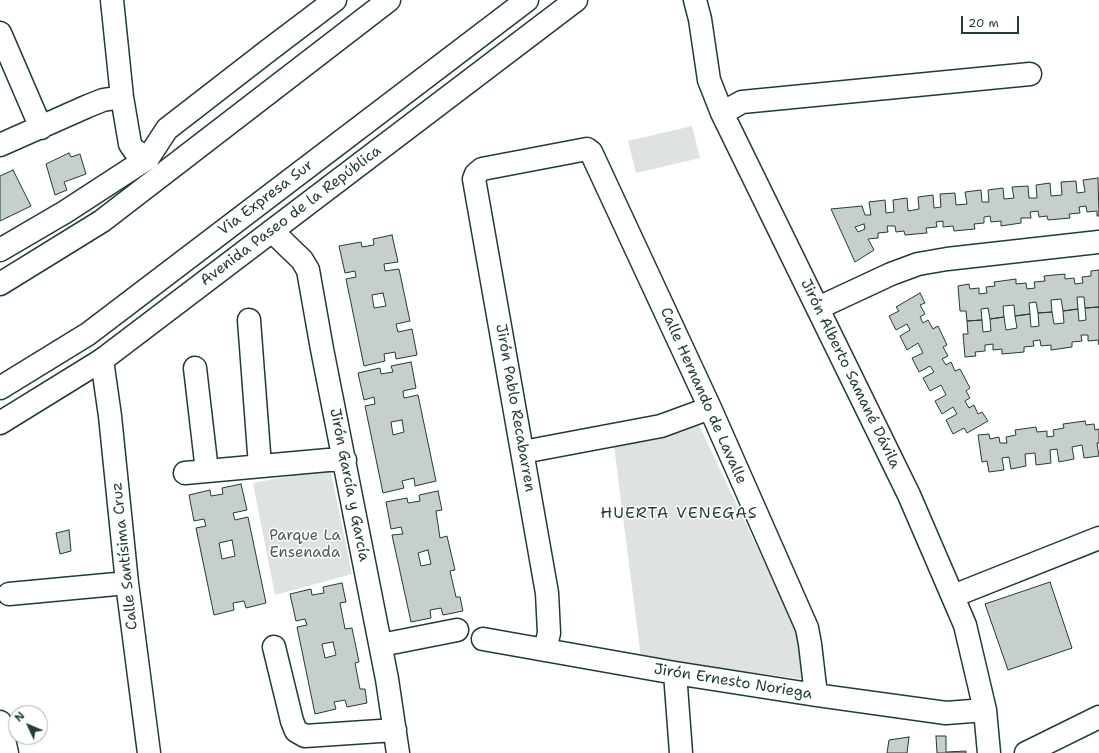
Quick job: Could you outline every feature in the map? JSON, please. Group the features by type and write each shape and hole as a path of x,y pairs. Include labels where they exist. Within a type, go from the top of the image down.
{"main road":[{"path":"112,0 122,97 130,144 134,150 148,158"},
{"path":"0,250 65,212 148,158 167,129 335,0"},
{"path":"0,284 102,221 389,0"},
{"name":"Via Expresa Sur","path":"0,388 88,334 527,0"},
{"name":"Avenida Paseo de la República","path":"0,423 102,360 576,0"},
{"name":"Jirón Alberto Samané Dávila","path":"695,0 700,19 709,80 722,113 909,495 965,626 985,710 989,753"},
{"path":"0,33 41,128"},
{"path":"722,113 742,102 1030,74"},
{"path":"0,145 103,100 122,97"},
{"name":"Calle Hernando de Lavalle","path":"482,169 586,149 591,152 710,408 806,628 810,644 816,695"},
{"name":"Jirón Pablo Recabarren","path":"482,169 476,174 474,179 547,593 549,633 545,650"},
{"name":"Jirón García y García","path":"272,231 302,260 308,270 381,645 398,753"},
{"path":"818,308 891,274 918,264 947,259 1099,242"},
{"path":"249,320 260,466"},
{"name":"Calle Santísima Cruz","path":"102,360 110,416 127,583 149,753"},
{"path":"195,368 207,471"},
{"path":"523,452 661,426 710,408"},
{"path":"185,473 328,460 344,460"},
{"path":"953,596 1099,538"},
{"path":"9,594 127,583"},
{"path":"381,645 456,630"},
{"name":"Jirón Ernesto Noriega","path":"483,639 675,673 816,695 946,712 985,710"},
{"path":"274,647 292,721 296,731 305,736 395,730"},
{"path":"675,673 681,753"},
{"path":"1026,753 1099,717"},
{"path":"0,722 7,753"}],"green space":[{"path":"692,126 700,158 636,173 628,141"},
{"path":"698,423 802,642 802,679 641,658 614,446"},
{"name":"Parque La Ensenada","path":"330,468 352,574 275,595 253,483"}],"building":[{"path":"69,153 71,157 80,154 86,174 64,182 67,190 55,195 46,164"},
{"path":"13,170 31,206 0,221 0,176"},
{"path":"1098,178 1099,216 1097,216 1097,211 1087,212 1086,206 1079,207 1080,213 1069,214 1070,218 1048,220 1047,216 1039,217 1038,211 1030,212 1031,218 1021,218 1021,223 1001,226 1001,221 991,222 990,216 984,217 984,223 974,224 975,229 954,231 953,226 943,227 943,221 936,222 937,227 926,228 927,233 905,235 904,231 896,232 895,226 887,226 888,232 878,233 878,238 868,239 874,250 855,262 831,209 862,206 865,215 871,215 869,202 885,200 886,213 894,212 893,200 907,198 908,211 919,209 918,197 933,195 934,208 941,207 940,194 955,193 956,205 967,204 965,192 981,190 982,202 989,202 988,190 1003,188 1004,199 1014,198 1012,187 1028,186 1029,198 1037,198 1036,185 1050,183 1051,196 1062,195 1061,182 1076,181 1077,193 1085,192 1083,180","holes":["864,224 865,229 858,232 855,227"]},
{"path":"392,235 398,262 384,264 385,271 399,269 410,321 396,324 398,332 412,329 417,355 396,359 395,352 384,354 385,361 364,366 346,279 356,277 355,271 345,273 339,246 361,242 362,247 374,245 373,239","holes":["383,293 386,306 374,308 372,295"]},
{"path":"1099,270 1099,307 1085,308 1084,297 1077,297 1078,309 1063,311 1061,299 1051,300 1052,312 1038,313 1036,302 1029,303 1030,314 1015,316 1014,305 1003,306 1004,317 990,319 988,308 981,309 982,320 967,321 966,311 960,311 958,286 969,284 970,289 979,288 979,294 987,293 986,287 995,286 994,282 1016,279 1016,284 1026,283 1027,289 1035,288 1034,282 1045,281 1044,276 1065,274 1065,279 1074,278 1075,284 1083,283 1082,277 1091,276 1091,271"},
{"path":"920,293 925,303 920,305 925,314 920,317 923,323 928,320 933,329 938,326 947,345 943,347 948,356 942,359 946,365 951,362 955,371 960,369 970,388 966,391 970,398 965,401 969,408 974,405 978,414 982,412 988,421 967,433 964,428 953,434 946,420 957,414 953,407 942,414 935,401 946,395 941,385 930,391 923,378 934,372 930,366 919,372 912,358 923,353 918,343 907,350 900,336 910,330 907,324 896,330 889,316 899,311 896,307"},
{"path":"1099,307 1099,345 1098,340 1088,341 1088,335 1081,335 1082,341 1072,342 1072,347 1051,350 1051,345 1041,346 1040,340 1033,341 1034,346 1024,347 1024,352 1002,354 1002,349 993,350 993,344 985,345 985,351 975,352 976,356 965,357 963,334 968,334 967,321 982,320 983,332 991,331 990,319 1004,317 1006,330 1017,328 1015,316 1030,314 1031,327 1039,326 1038,313 1052,312 1054,324 1064,323 1063,311 1078,309 1079,321 1086,320 1085,308"},
{"path":"411,362 416,388 403,391 404,398 418,395 436,481 415,486 414,478 402,481 404,488 383,493 365,406 375,404 374,397 364,400 358,373 380,368 381,374 393,372 391,366","holes":["402,420 404,432 393,435 391,422"]},
{"path":"1085,421 1086,425 1094,424 1095,430 1099,429 1099,443 1097,443 1099,456 1084,458 1082,445 1072,447 1074,459 1059,462 1057,449 1050,450 1051,463 1036,465 1035,453 1025,454 1026,466 1011,469 1009,457 1002,458 1004,470 989,472 987,461 982,462 978,435 989,434 990,439 999,437 1000,443 1007,443 1006,437 1016,435 1015,430 1036,427 1037,432 1047,431 1047,437 1054,436 1053,430 1064,428 1063,424"},
{"path":"241,484 247,510 233,513 235,520 248,517 266,603 246,608 244,601 233,603 234,610 214,615 196,528 206,526 204,519 194,521 189,495 210,490 211,496 223,494 222,488","holes":["232,540 235,556 222,559 219,543"]},
{"path":"438,491 442,510 436,511 440,538 447,536 455,570 450,571 456,597 460,597 463,611 443,615 441,608 430,610 431,618 411,622 392,535 403,534 401,527 391,529 386,502 407,498 408,503 420,501 419,495","holes":["428,550 431,564 421,566 418,553"]},
{"path":"69,530 71,551 60,554 56,533"},
{"path":"1050,582 1072,648 1008,670 985,604"},
{"path":"342,583 346,602 340,603 345,629 352,628 359,662 355,663 360,689 365,689 367,703 347,707 345,700 334,702 336,709 315,714 297,627 307,625 305,619 296,621 290,594 311,589 312,595 324,593 323,587","holes":["333,642 336,655 325,658 322,644"]},
{"path":"936,736 946,736 946,752 966,751 966,753 937,753"},
{"path":"909,737 907,753 887,753 889,740"}],"district":[{"name":"HUERTA VENEGAS","path":"679,514"}]}
